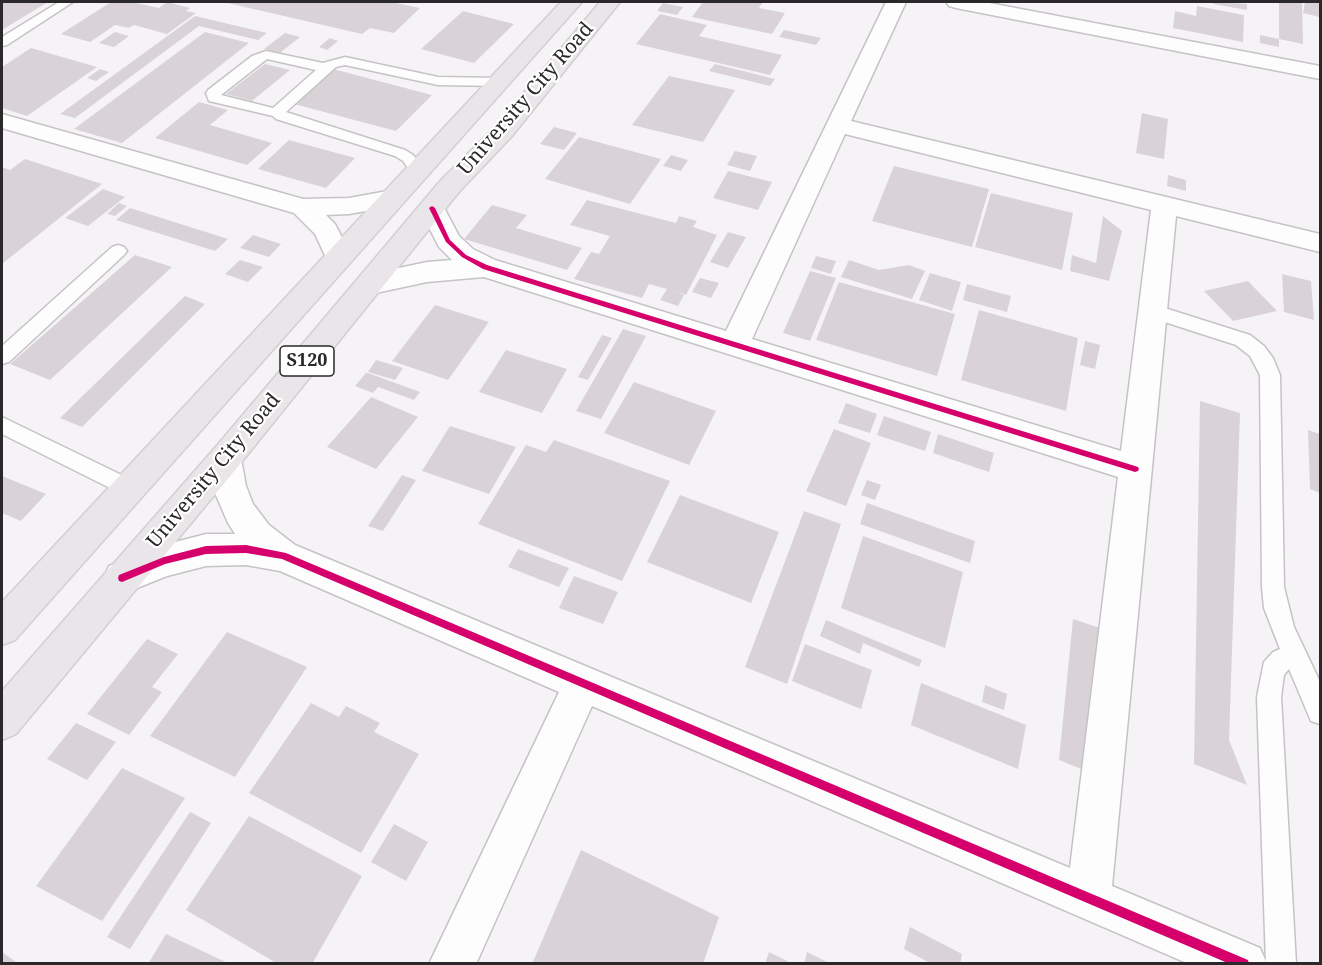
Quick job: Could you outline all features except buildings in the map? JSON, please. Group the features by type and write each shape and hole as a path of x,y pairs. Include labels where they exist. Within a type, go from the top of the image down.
{"main road":[{"name":"University City Road","path":"2,628 572,2"},
{"name":"University City Road","path":"2,720 225,459 441,197 504,131 610,2"},
{"path":"441,197 465,159 516,94 517,89 514,85 501,82"}],"street":[{"path":"734,345 896,2"},
{"path":"956,2 1320,73"},
{"path":"2,121 303,207 348,206 393,198"},
{"path":"837,125 1320,243"},
{"path":"441,197 448,241 464,256 484,267 1136,469"},
{"path":"1089,897 1164,205"},
{"path":"303,207 326,230 339,257"},
{"path":"371,284 427,272 484,267"},
{"path":"225,459 229,486 240,513 257,536 283,556"},
{"path":"122,578 165,561 206,550 246,549 283,556 1244,963"},
{"path":"452,963 583,683"}],"lane":[{"path":"2,42 68,2"},
{"path":"326,68 266,55 257,59 212,96 278,113 400,153 408,158 418,171"},
{"path":"278,113 326,68 345,61 438,81 501,82"},
{"path":"2,357 118,251"},
{"path":"1152,311 1243,340 1257,351 1266,363 1270,375 1273,587 1279,619 1320,712"},
{"path":"2,425 129,488"},
{"path":"1281,963 1269,690 1273,670 1282,660 1293,655"}],"cycle path":[{"path":"432,208 448,241 464,256 485,267 1135,469"},
{"path":"122,578 164,561 206,550 246,549 283,556 1244,964"}]}
